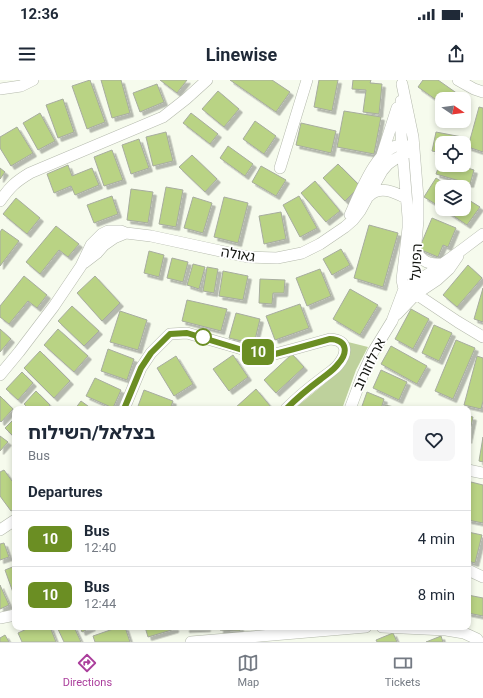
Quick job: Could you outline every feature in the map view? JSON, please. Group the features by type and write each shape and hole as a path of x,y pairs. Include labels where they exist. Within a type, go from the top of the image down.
{"street":[{"path":"0,89 21,86 33,80"},
{"path":"0,201 7,190 18,180 30,173 163,118 207,80"},
{"path":"280,168 307,80"},
{"path":"458,80 483,92"},
{"name":"הפועל","path":"402,82 414,149 418,198 418,220 413,276 415,288 404,290 402,280 408,217 400,112 402,82"},
{"path":"382,155 401,96"},
{"path":"345,227 374,166 382,155 390,149 414,149"},
{"name":"גאולה","path":"0,375 54,306 81,266 91,245 102,234 108,231 121,230 126,233 151,236 248,257 277,258 302,253 320,244 353,220 369,196 382,171 402,150"},
{"path":"369,196 373,192 385,190 406,198"},
{"name":"ארלוזורוב","path":"351,406 373,352 415,288 430,273 483,234"},
{"name":"ארלוזורוב","path":"415,288 437,280 449,269 463,249"},
{"path":"416,251 425,261 432,264 442,264"},
{"path":"415,288 483,337"},
{"name":"ארלוזורוב","path":"392,321 404,290"},
{"path":"125,406 141,368 151,353 170,334 187,333 249,352 275,354 330,339 336,339 344,344 344,354 337,366 289,406"},
{"path":"471,471 483,473"},
{"path":"0,530 12,522"},
{"path":"471,571 483,577"},
{"path":"0,618 12,615"},
{"path":"191,642 251,632 278,638 342,630"},
{"path":"446,630 464,633 477,639 479,642"}],"green space":[{"path":"348,342 368,347 356,370 343,406 298,406 341,370 348,349"}],"building":[{"path":"90,80 105,122 87,129 72,86"},
{"path":"101,80 121,80 130,113 112,118"},
{"path":"160,80 187,80 177,93"},
{"path":"230,80 272,80 290,92 276,112"},
{"path":"319,80 338,80 332,111 314,107"},
{"path":"353,80 371,80 370,83 382,84 379,114 363,112 366,90 352,89"},
{"path":"423,80 438,80 455,92 435,92 435,99 418,87"},
{"path":"157,84 164,102 140,112 133,93"},
{"path":"218,91 239,109 224,127 202,109"},
{"path":"63,99 74,132 58,138 46,105"},
{"path":"479,107 483,108 483,152 471,148 471,136"},
{"path":"344,111 381,117 374,154 337,147"},
{"path":"40,113 55,141 38,150 23,123"},
{"path":"191,113 218,134 210,144 183,123"},
{"path":"255,121 276,136 264,154 243,139"},
{"path":"301,123 336,131 331,153 296,145"},
{"path":"17,127 33,153 11,166 0,148 0,137"},
{"path":"166,132 173,161 153,166 146,137"},
{"path":"436,132 457,136 435,136"},
{"path":"435,137 435,152 432,151"},
{"path":"139,139 149,168 131,174 122,145"},
{"path":"228,146 253,164 245,176 220,158"},
{"path":"112,150 123,180 104,186 94,157"},
{"path":"192,155 217,179 205,192 179,167"},
{"path":"338,164 360,186 345,201 323,178"},
{"path":"68,165 72,176 92,168 99,185 75,195 71,186 54,193 47,174"},
{"path":"261,166 286,180 276,196 252,182"},
{"path":"0,168 5,172 0,179"},
{"path":"471,169 474,170 471,180 456,180 436,174 437,172 471,172"},
{"path":"436,178 439,180 435,180 435,204 424,197"},
{"path":"315,181 340,211 326,222 301,193"},
{"path":"166,187 183,190 176,227 159,224"},
{"path":"131,189 153,192 148,223 127,220"},
{"path":"112,196 118,214 94,223 87,205"},
{"path":"299,196 317,228 300,237 283,205"},
{"path":"193,197 212,203 203,233 184,228"},
{"path":"224,197 248,203 238,243 214,237"},
{"path":"16,198 40,218 27,234 3,214"},
{"path":"471,201 480,207 467,225 454,216 471,216"},
{"path":"281,212 286,239 264,244 259,216"},
{"path":"432,218 456,228 448,247 443,245 438,257 419,249"},
{"path":"369,225 398,233 383,287 354,278"},
{"path":"56,226 79,244 68,257 59,250 40,274 26,262"},
{"path":"2,229 19,241 0,266 0,232"},
{"path":"341,249 350,265 332,275 323,259"},
{"path":"149,251 164,255 159,277 144,273"},
{"path":"172,258 188,262 183,282 167,278"},
{"path":"193,264 205,267 199,289 187,285"},
{"path":"468,265 482,278 457,307 443,295"},
{"path":"207,267 218,269 214,293 203,291"},
{"path":"320,269 331,296 307,306 296,278"},
{"path":"223,271 248,276 243,300 219,296"},
{"path":"24,276 47,295 37,308 28,301 9,324 0,317 0,306"},
{"path":"95,276 120,303 102,321 77,293"},
{"path":"260,279 285,280 284,293 273,293 272,304 259,303"},
{"path":"483,288 483,322 474,319"},
{"path":"350,289 378,305 360,335 333,319"},
{"path":"187,300 227,309 221,331 182,321"},
{"path":"300,304 309,328 275,340 266,316"},
{"path":"72,306 99,331 84,346 58,321"},
{"path":"411,309 429,319 413,349 395,339"},
{"path":"120,311 147,320 138,350 110,342"},
{"path":"236,313 260,319 254,344 229,338"},
{"path":"434,325 452,333 439,361 422,353"},
{"path":"0,329 11,339 0,352"},
{"path":"58,329 88,356 74,372 44,345"},
{"path":"456,340 475,348 453,399 435,391"},
{"path":"391,346 427,366 417,384 381,364"},
{"path":"108,349 134,359 127,380 101,371"},
{"path":"40,351 70,381 54,398 24,368"},
{"path":"292,354 304,367 276,393 264,380"},
{"path":"233,355 248,377 229,391 213,369"},
{"path":"176,356 193,384 174,396 157,368"},
{"path":"477,356 483,358 483,401 481,409 464,405"},
{"path":"381,370 407,382 399,400 373,388"},
{"path":"22,372 33,383 18,400 6,389"},
{"path":"95,378 121,390 114,406 108,406 86,396"},
{"path":"256,389 270,406 237,406"},
{"path":"144,390 173,401 171,406 138,406"},
{"path":"36,391 50,405 26,406 24,404"},
{"path":"367,392 384,399 382,406 362,406"},
{"path":"0,396 12,408 12,410 1,422"},
{"path":"81,401 88,406 77,406"},
{"path":"12,421 12,435 5,428"},
{"path":"0,436 8,442 0,451"},
{"path":"483,437 483,462 479,461"},
{"path":"4,470 12,481 11,511 0,496 0,472"},
{"path":"471,482 483,485 483,523 471,521"},
{"path":"471,533 482,535 475,563 471,562"},
{"path":"4,543 9,557 0,560 0,544"},
{"path":"12,567 12,590 5,570"},
{"path":"0,585 9,605 0,609"},
{"path":"471,596 483,598 483,616 471,614"},
{"path":"24,630 51,630 56,642 22,642 18,633"},
{"path":"58,630 75,630 81,642 64,642"},
{"path":"110,630 126,630 130,642 95,642 93,636"},
{"path":"146,630 172,630 148,637"},
{"path":"393,633 397,642 377,642 376,640"},
{"path":"5,635 9,642 0,642 0,638"},
{"path":"441,636 443,642 426,642"}],"bus line":[{"name":"10","path":"125,406 141,368 151,353 170,334 187,333 249,352 275,354 330,339 336,339 344,344 344,354 337,366 289,406"}]}
